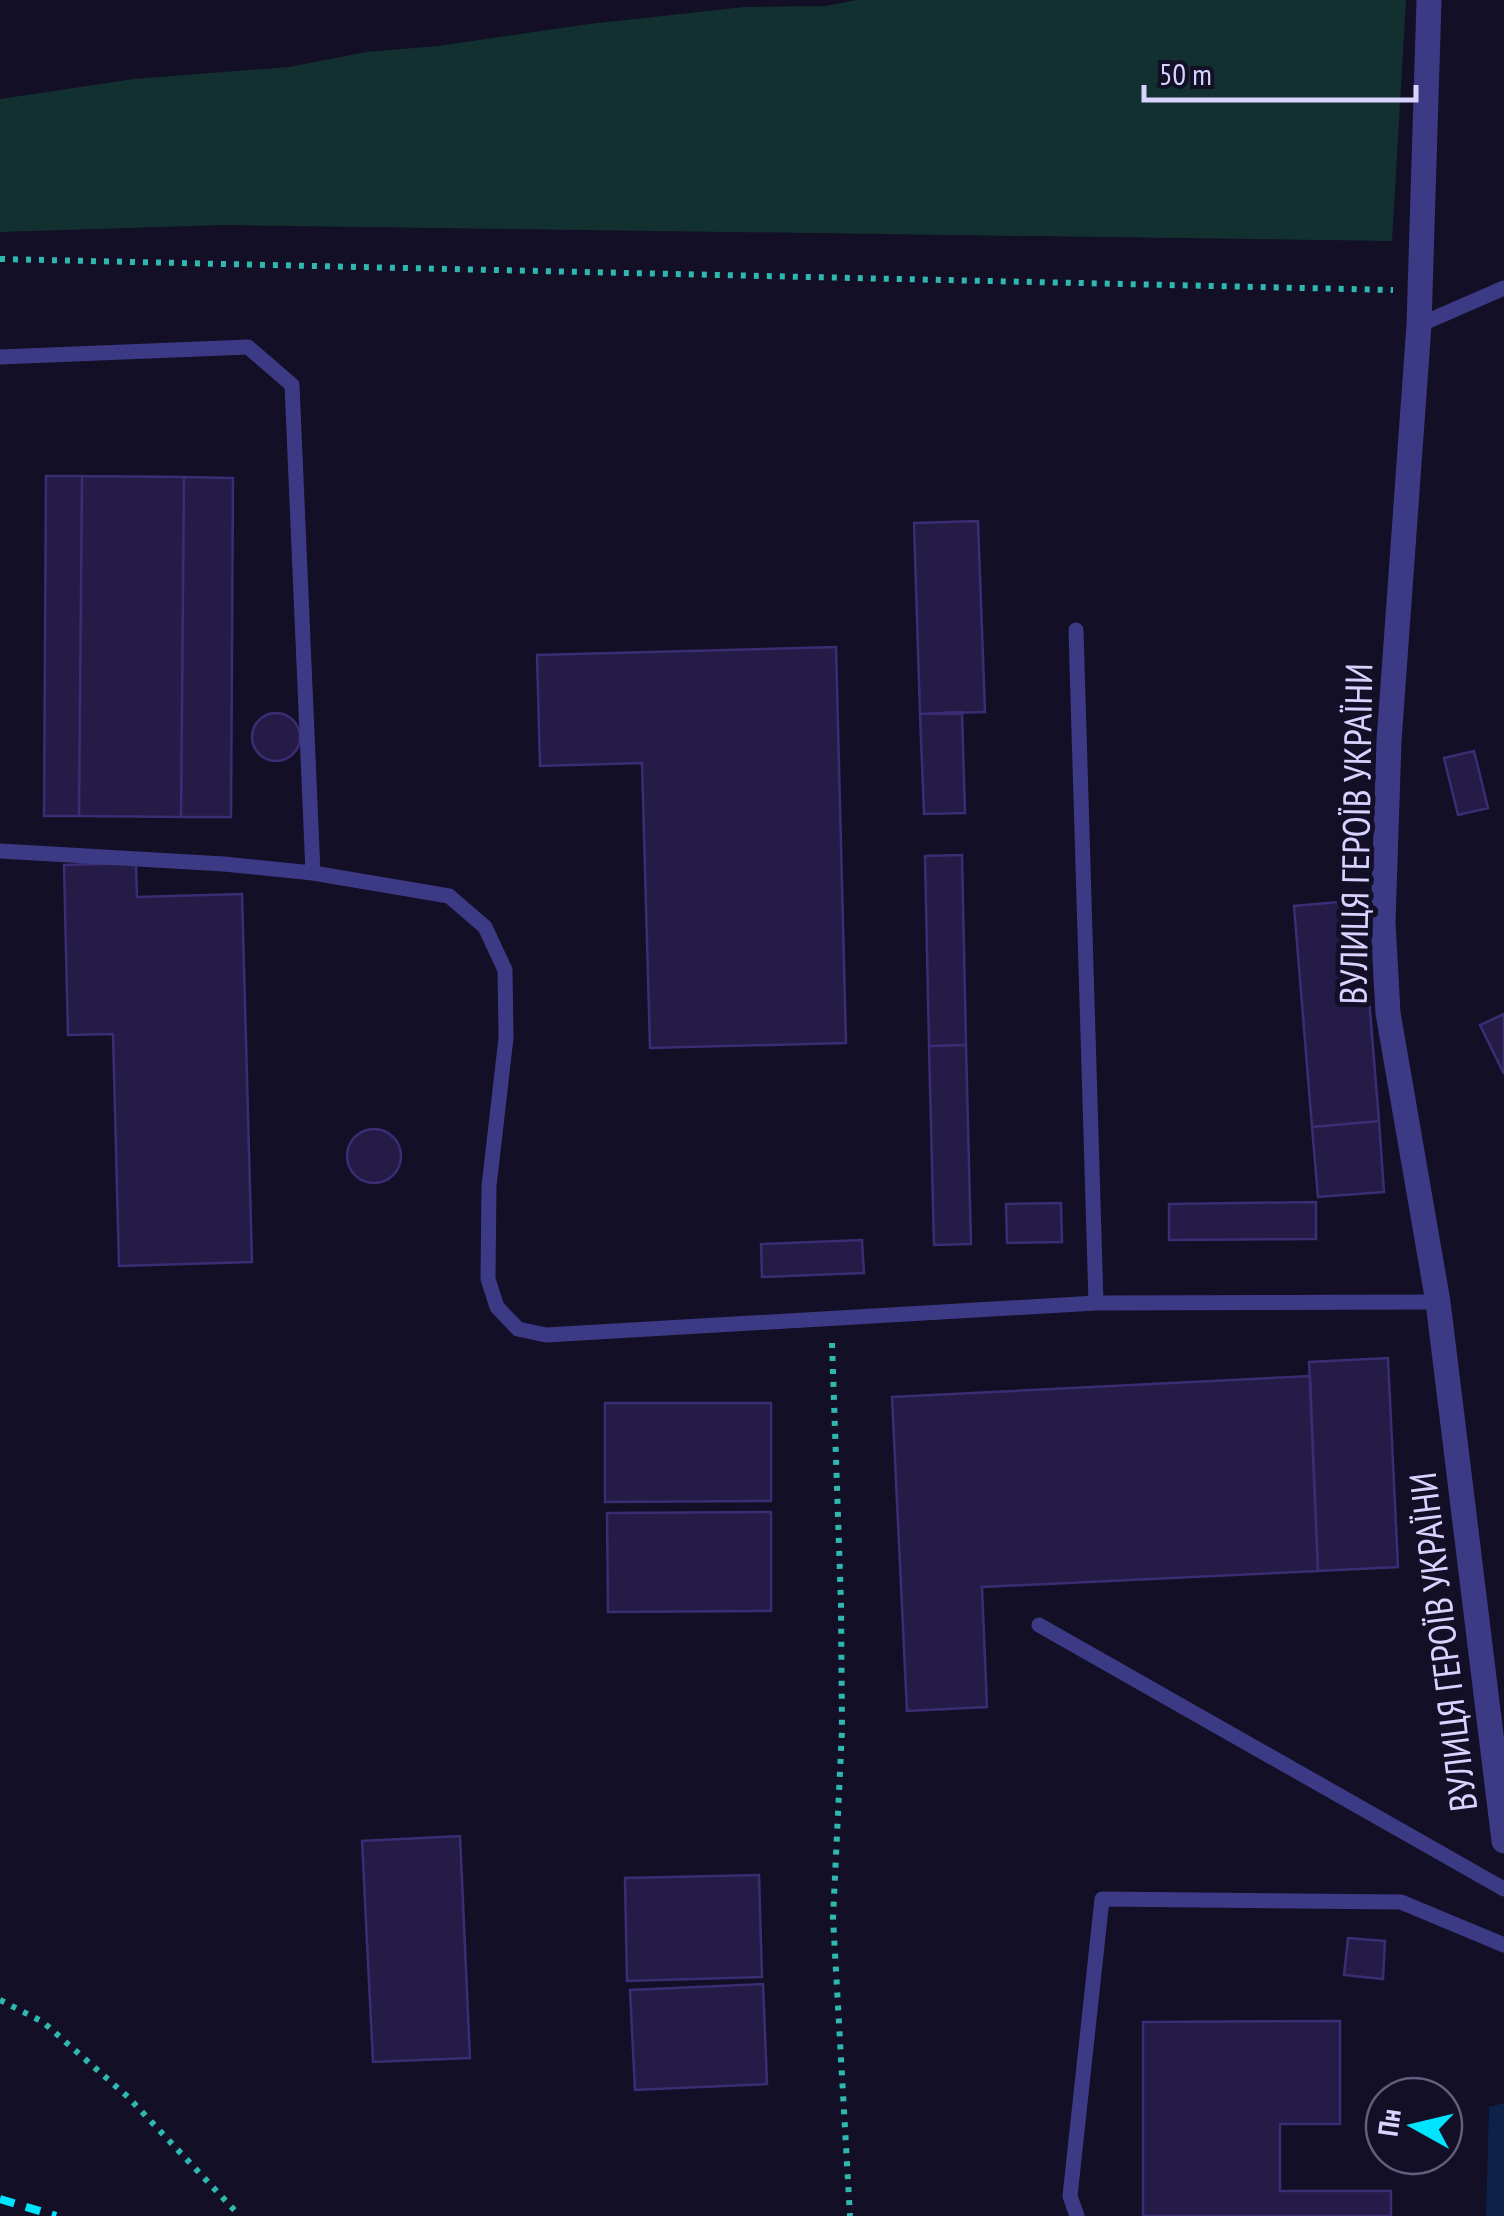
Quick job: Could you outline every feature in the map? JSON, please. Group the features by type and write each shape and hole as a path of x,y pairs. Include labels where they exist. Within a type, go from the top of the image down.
{"street":[{"name":"ВУЛИЦЯ ГЕРОЇВ УКРАЇНИ","path":"1428,0 1419,325 1389,741 1383,922 1388,1014 1438,1302 1504,1841"}],"lane":[{"path":"1419,325 1504,288"},
{"path":"0,356 248,347 292,385 313,874"},
{"path":"1076,630 1096,1303"},
{"path":"0,852 224,864 313,874 450,896 485,928 505,970 506,1038 488,1186 488,1278 497,1307 518,1329 546,1335 1096,1303 1438,1302"},
{"path":"1039,1625 1504,1889"},
{"path":"1077,2216 1070,2196 1102,1898 1401,1902 1504,1945"}],"path":[{"path":"0,259 1419,290"},
{"path":"831,1318 842,1712 833,1918 850,2216"},
{"path":"0,2000 42,2022 128,2097 240,2216"}],"green space":[{"path":"857,0 1406,0 1392,241 224,225 0,232 0,99 134,79 289,67 366,52 438,46 589,24 744,7 825,6"}],"water":[{"path":"1504,2103 1504,2216 1486,2216 1489,2107"}],"building":[{"path":"46,476 82,476 79,816 44,816"},
{"path":"82,476 184,477 181,817 79,816"},
{"path":"184,477 233,478 231,817 181,817"},
{"path":"978,521 985,712 920,714 914,523"},
{"path":"836,647 846,1043 650,1048 642,763 540,766 537,655"},
{"path":"962,712 965,813 924,814 920,714"},
{"path":"276,713 293,720 300,737 293,754 276,761 259,754 252,737 259,720"},
{"path":"1474,751 1488,808 1458,815 1444,758"},
{"path":"962,855 966,1045 929,1046 925,856"},
{"path":"136,863 137,897 242,894 252,1262 119,1266 113,1034 68,1035 64,865"},
{"path":"1361,900 1379,1121 1312,1127 1294,906"},
{"path":"1504,1014 1504,1074 1480,1025"},
{"path":"966,1045 971,1244 934,1245 929,1046"},
{"path":"1379,1121 1384,1192 1318,1197 1312,1127"},
{"path":"374,1129 393,1137 401,1156 393,1175 374,1183 355,1175 347,1156 355,1137"},
{"path":"1316,1202 1316,1239 1169,1240 1169,1204"},
{"path":"1061,1203 1062,1242 1007,1243 1006,1204"},
{"path":"862,1240 864,1273 762,1277 761,1244"},
{"path":"1388,1358 1398,1567 1318,1571 1309,1362"},
{"path":"1310,1376 1318,1571 982,1587 987,1707 907,1711 892,1397"},
{"path":"605,1403 771,1403 771,1501 605,1502"},
{"path":"771,1512 771,1611 608,1612 607,1513"},
{"path":"460,1836 470,2058 373,2062 362,1841"},
{"path":"759,1875 762,1977 627,1981 625,1878"},
{"path":"1348,1938 1385,1941 1383,1979 1344,1975"},
{"path":"763,1984 767,2084 635,2090 630,1990"},
{"path":"1340,2021 1340,2124 1280,2124 1280,2191 1391,2191 1391,2216 1143,2216 1143,2022"}],"railway":[{"path":"0,2199 56,2216"}]}
